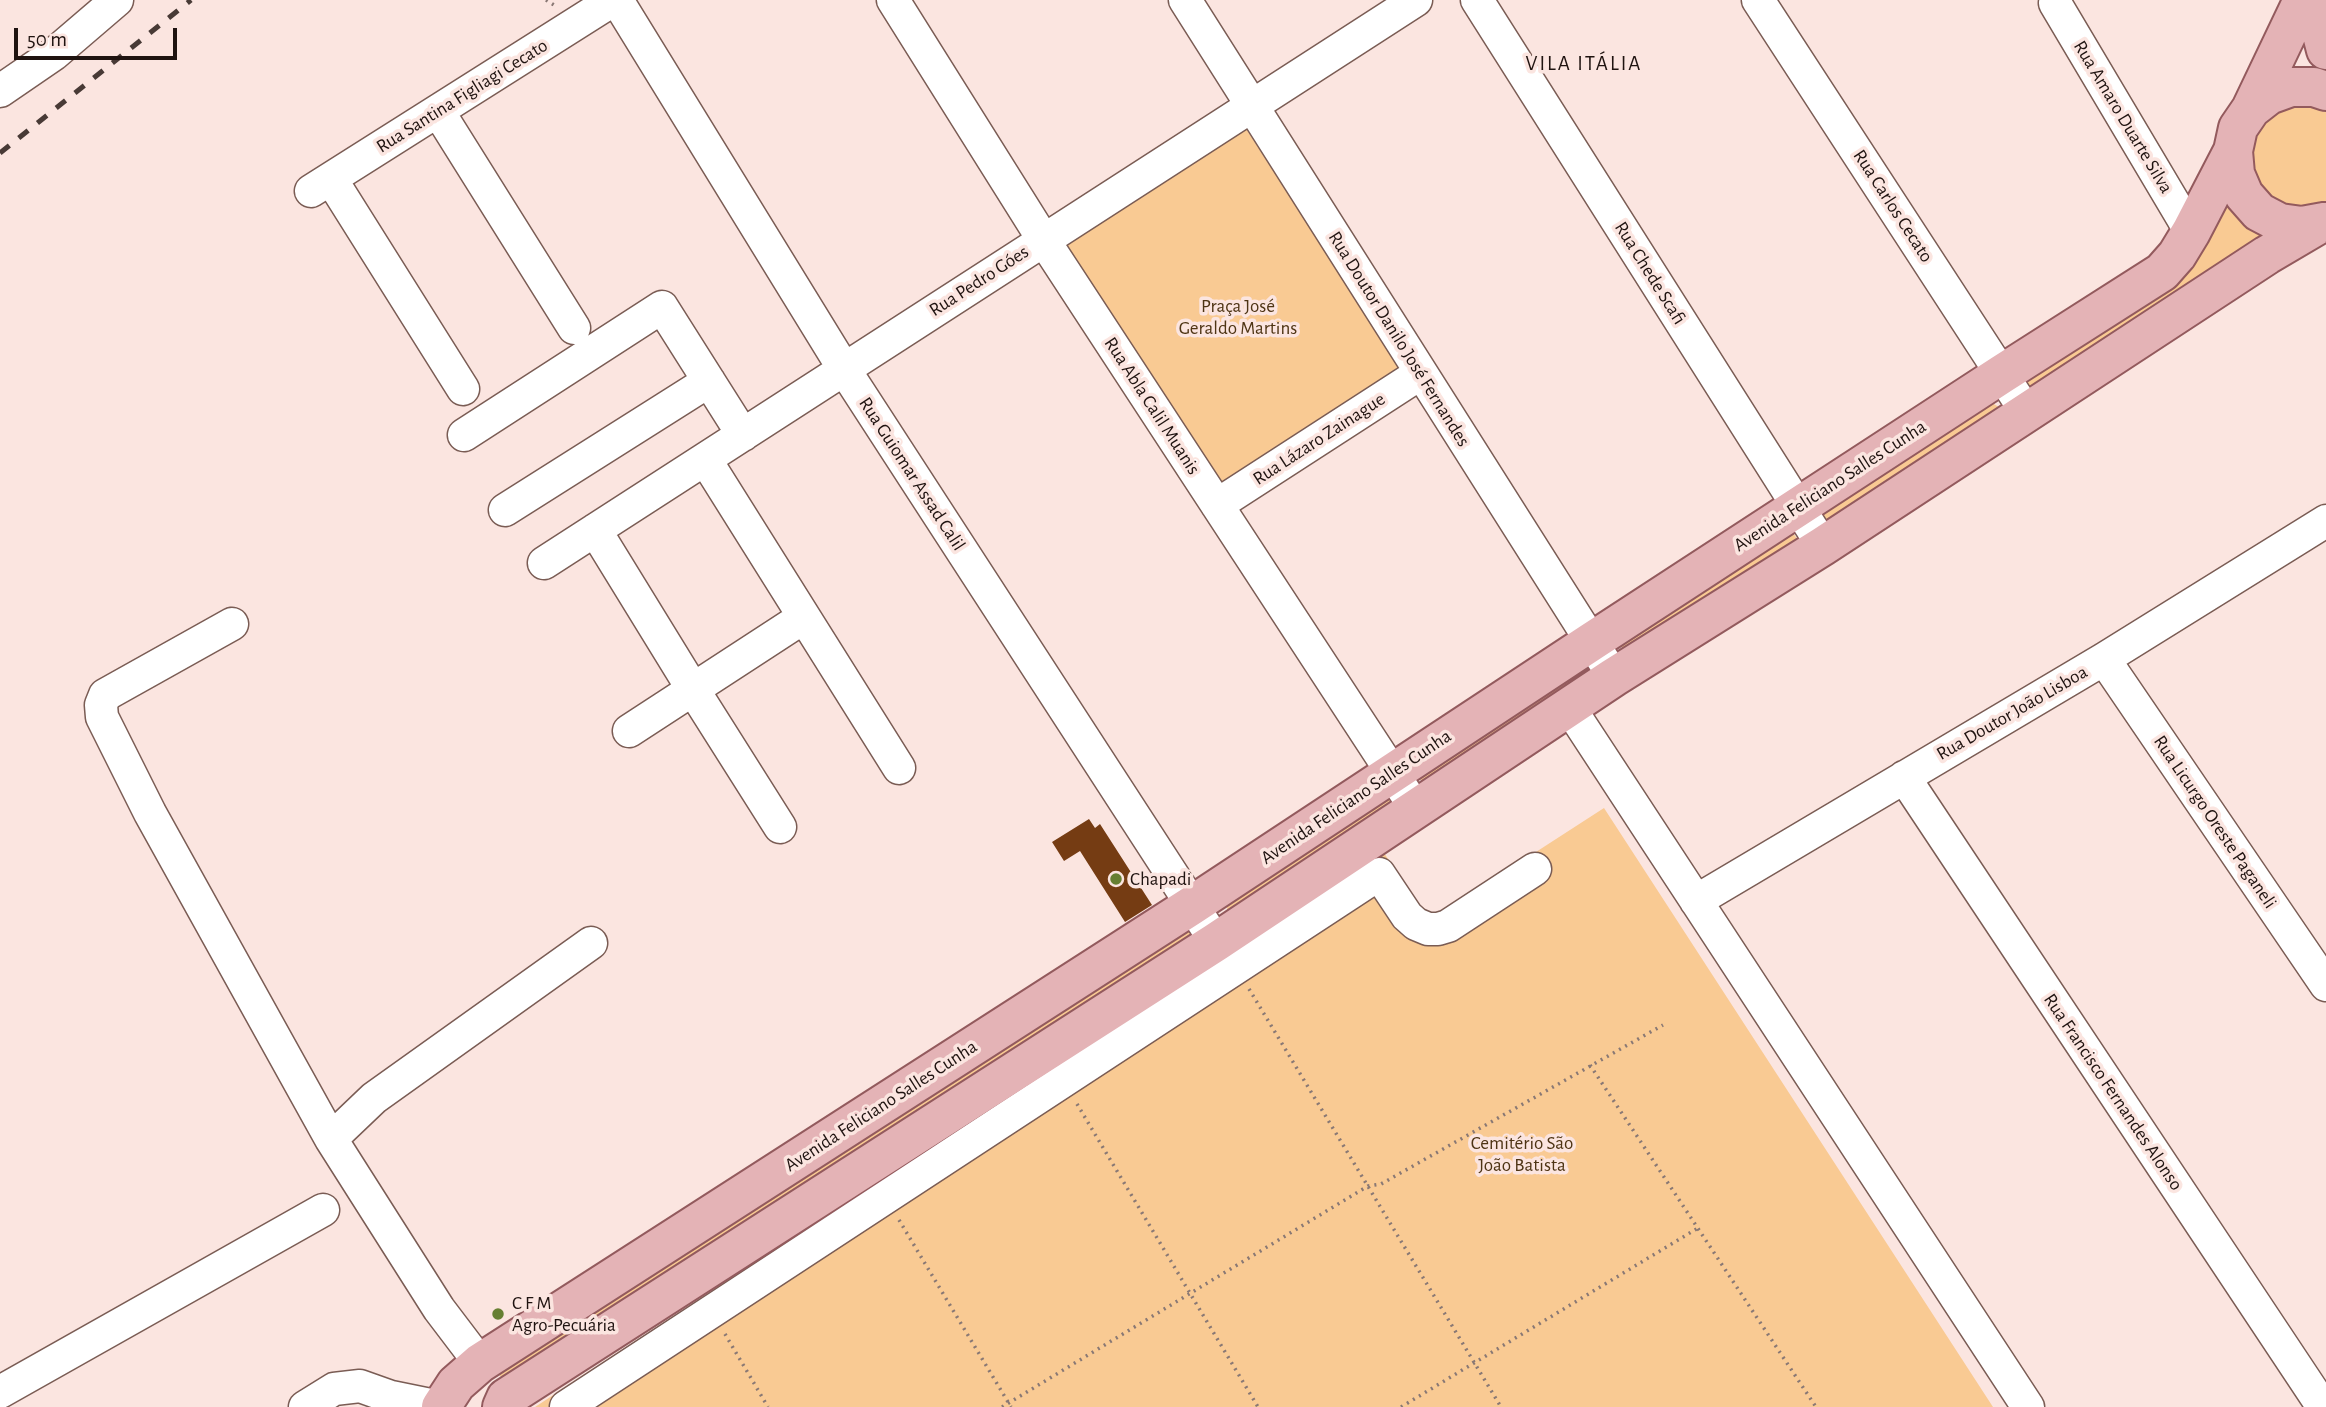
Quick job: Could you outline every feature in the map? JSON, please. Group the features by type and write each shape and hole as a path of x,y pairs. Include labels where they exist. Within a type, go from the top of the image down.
{"main road":[{"name":"Avenida Feliciano Salles Cunha","path":"440,1407 456,1384 480,1363 1191,906 1591,642 2162,272 2177,255 2191,232 2233,151 2238,128 2251,109 2303,0"},
{"path":"2313,0 2326,50"},
{"path":"2251,109 2269,95 2291,87 2314,87 2326,91"},
{"path":"2233,151 2235,174 2244,195 2259,212 2280,223 2291,225 2324,222"},
{"path":"480,1363 504,1402 1226,955 1416,809 1614,677 1823,546 2267,255 2324,222"}],"street":[{"path":"0,91 54,54 117,0"},
{"name":"Rua Santina Figliagi Cecato","path":"463,388 321,185 615,0"},
{"name":"Rua Guiomar Assad Calil","path":"615,0 844,369 1191,906 1226,955"},
{"name":"Rua Abla Calil Muanis","path":"892,0 1043,239 1416,809"},
{"name":"Rua Doutor Danilo José Fernandes","path":"1185,0 1614,677"},
{"name":"Rua Pedro Góes","path":"544,563 1416,0"},
{"name":"Rua Chede Scafi","path":"1476,0 1823,546"},
{"name":"Rua Carlos Cecato","path":"1758,0 2027,413"},
{"name":"Rua Amaro Duarte Silva","path":"2055,3 2191,232"},
{"path":"438,111 574,328"},
{"path":"464,435 662,307 743,435"},
{"name":"Rua Lázaro Zainague","path":"1217,505 1421,373"},
{"path":"505,510 709,381"},
{"path":"705,459 899,768"},
{"name":"Rua Doutor João Lisboa","path":"1696,901 2323,529"},
{"path":"595,530 780,827"},
{"path":"629,731 804,617"},
{"path":"232,624 105,695 101,705 102,718 150,813 331,1139 439,1309 480,1363"},
{"name":"Rua Licurgo Oreste Paganeli","path":"2104,659 2326,985"},
{"path":"1569,707 2028,1407"},
{"name":"Rua Francisco Fernandes Alonso","path":"1903,777 2323,1407"},
{"path":"566,1407 1063,1081 1226,955 1379,874 1407,916 1427,929 1438,929 1448,926 1535,869"},
{"path":"331,1139 374,1098 591,943"},
{"path":"0,1392 323,1210"},
{"path":"305,1407 334,1389 360,1386 391,1397 440,1407"}],"path":[{"path":"1226,955 1501,1407"},
{"path":"1002,1407 1368,1186 1381,1184 1663,1024"},
{"path":"1590,1065 1816,1407"},
{"path":"1063,1081 1258,1407"},
{"path":"885,1198 1009,1405"},
{"path":"1401,1407 1698,1228"},
{"path":"712,1311 768,1407"}],"green space":[{"path":"2305,105 2326,112 2326,202 2299,208 2274,200 2256,180 2250,153 2259,128 2279,111"},
{"name":"Praça José Geraldo Martins","path":"1243,124 1404,372 1221,490 1060,240"},
{"path":"2230,194 2276,231 2031,392 2027,384 2031,373 2192,264 2210,239"},
{"path":"1987,403 2002,409 1840,526 1823,521 1823,509"},
{"path":"1793,533 1798,540 1629,655 1622,648 1622,638"},
{"path":"1589,663 1597,670 1424,786 1420,778 1424,770"},
{"path":"1387,793 1398,800 1235,913 1228,911 1223,896"},
{"name":"Cemitério São João Batista","path":"1604,808 1993,1407 535,1407 1384,853 1422,908 1427,912 1440,914"},
{"path":"1179,923 1192,931 1192,938 507,1381 500,1376 497,1369"}],"building":[{"name":"Chapadi","path":"1089,819 1095,828 1100,824 1152,905 1125,922 1080,851 1064,861 1052,842"}],"railway":[{"path":"0,153 191,0"}],"place":[{"name":"Chapadi","path":"1116,879"},
{"name":"C F M Agro-Pecuária","path":"498,1314"}],"district":[{"name":"VILA ITÁLIA","path":"1584,64"}]}
